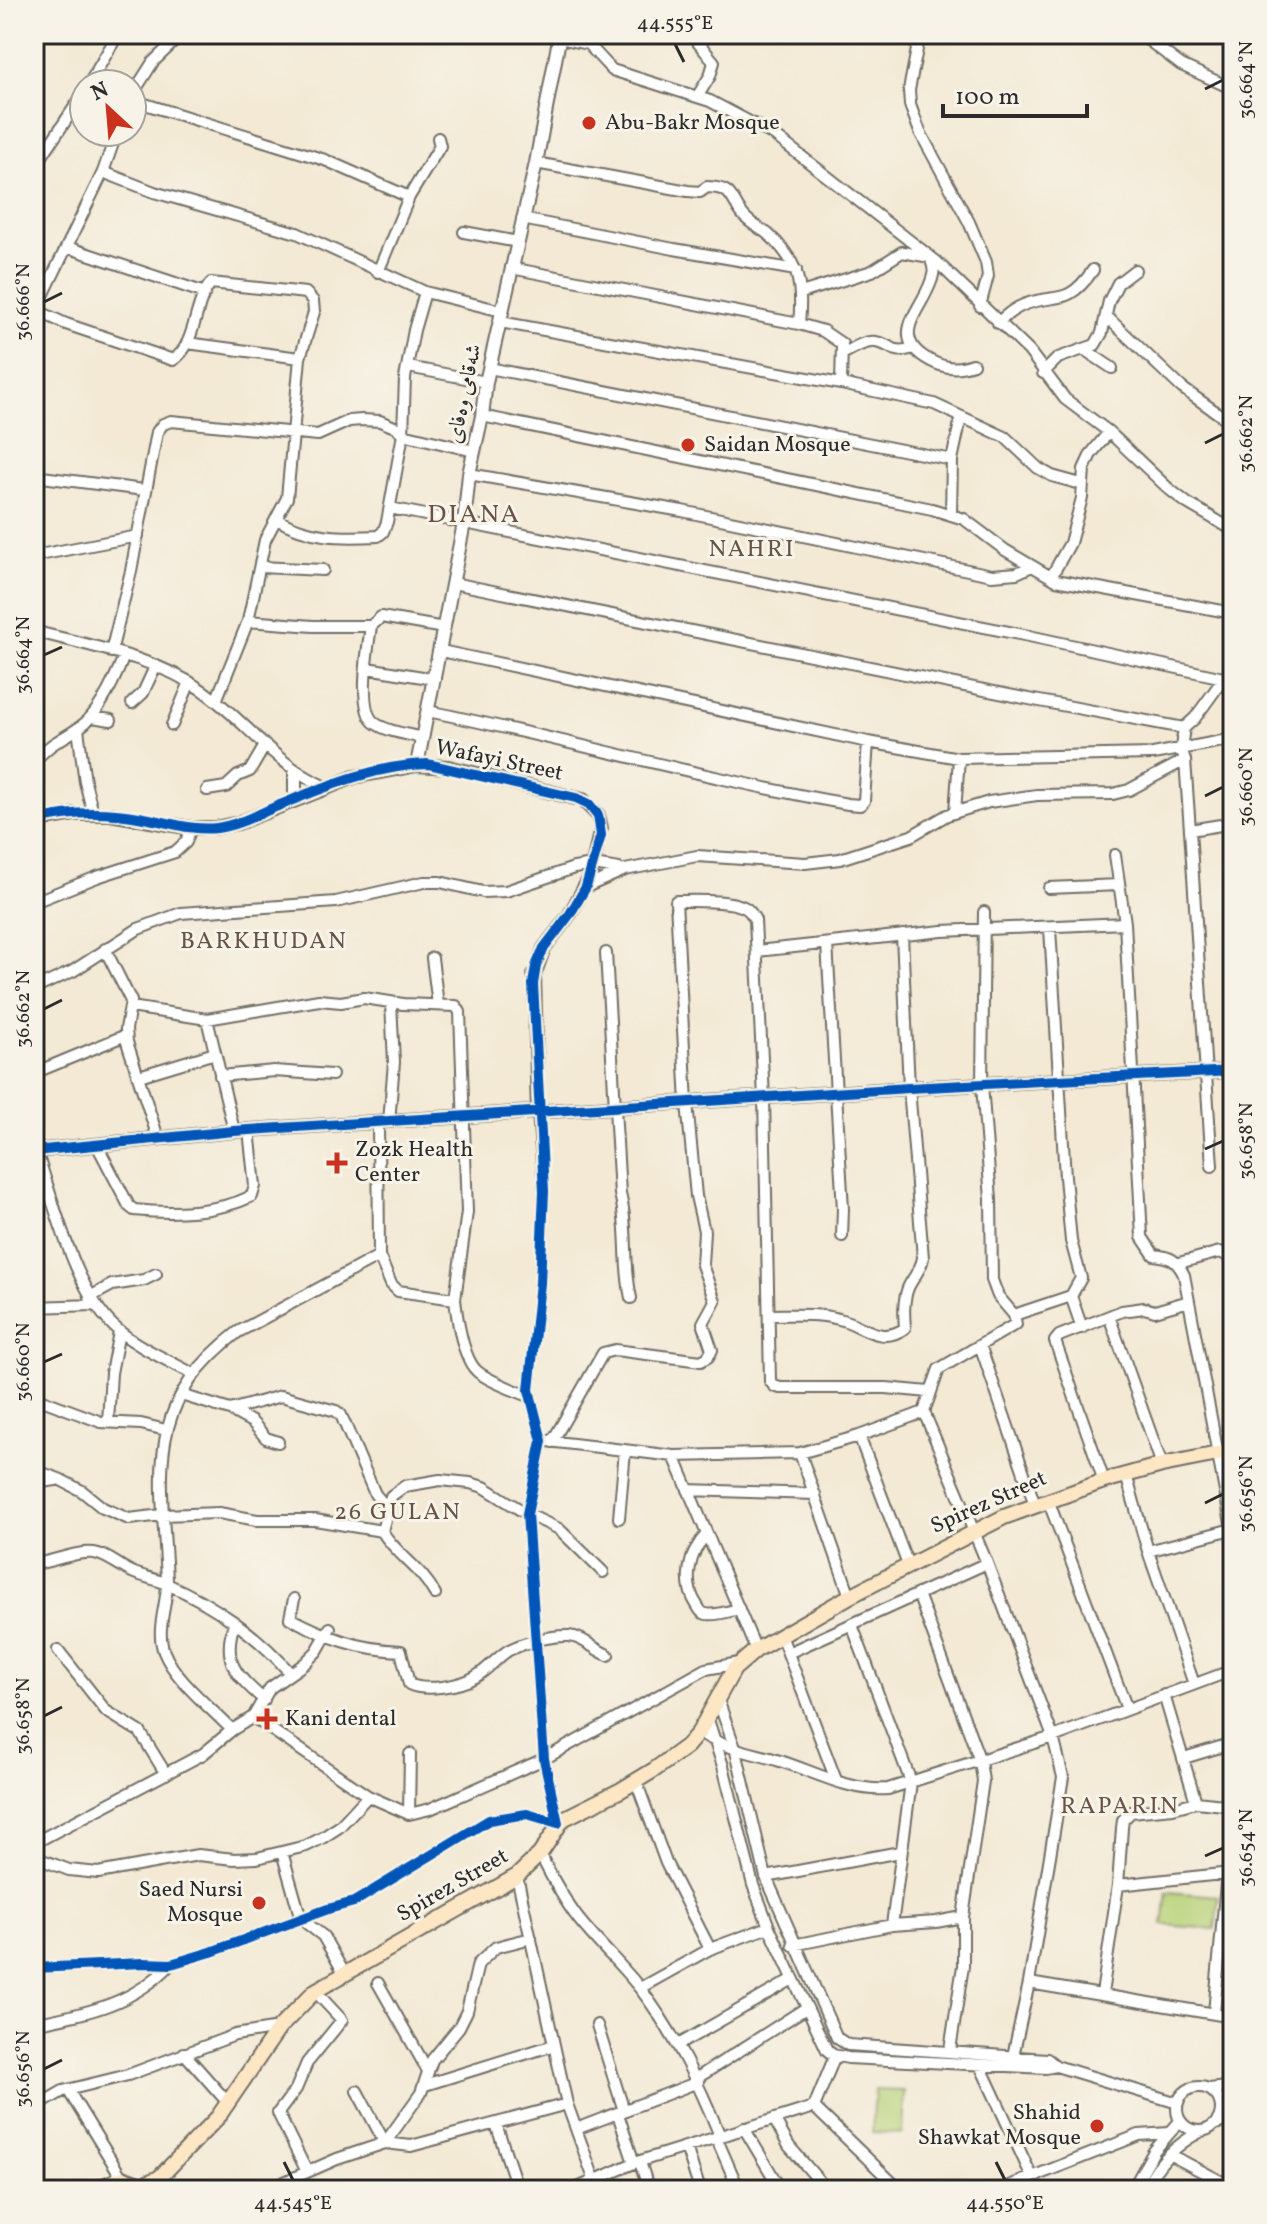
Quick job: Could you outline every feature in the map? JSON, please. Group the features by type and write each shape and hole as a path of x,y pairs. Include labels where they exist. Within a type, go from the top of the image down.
{"main road":[{"name":"Spirez Street","path":"122,2178 154,2187 155,2181 229,2104 279,2028 315,1991 517,1876 540,1854 558,1823 568,1815 636,1781 671,1759 699,1732 739,1663 756,1650 908,1565 974,1531 1042,1502 1162,1465 1226,1453"},
{"path":"94,2190 122,2178"}],"street":[{"path":"98,68 118,34"},
{"path":"148,71 182,34"},
{"path":"691,34 714,62 710,76 697,97"},
{"path":"920,34 909,90 910,105 920,132 969,222 986,262 988,276 980,306"},
{"path":"1140,34 1181,65 1233,89"},
{"path":"560,36 588,44 612,70 697,97 774,135 930,257 1029,351 1065,399 1109,432 1178,496 1233,530"},
{"name":"شەقامی وەفای","path":"417,765 441,651 486,382 536,163 560,36"},
{"path":"148,103 325,160 409,197"},
{"path":"35,162 68,116"},
{"path":"378,272 409,197 440,146 438,138"},
{"path":"111,148 103,172 35,310 66,324 173,360 177,359 187,343 208,285 214,283 306,293 311,297 314,312 300,358 287,498 265,540 248,621 216,701"},
{"path":"536,163 688,191 700,192 707,187 726,190 743,215 778,243 796,270 801,293 799,324"},
{"path":"103,172 154,192 297,233 425,292 501,316 934,404 1005,437 1038,468 1052,476 1081,484"},
{"path":"522,219 796,270"},
{"path":"464,232 518,242"},
{"path":"67,247 205,293"},
{"path":"801,293 872,271 902,252 930,257"},
{"path":"930,257 933,277 913,313 911,343 925,358 949,368 973,364"},
{"path":"511,268 799,324 836,338 842,344 841,384"},
{"path":"998,323 1017,307 1068,296 1082,285 1093,270"},
{"path":"1043,373 1058,358 1095,345 1118,283 1135,270"},
{"path":"276,519 293,529 326,537 378,536 383,532 403,434 414,330 425,292"},
{"path":"1106,316 1182,388 1233,424"},
{"path":"844,353 868,342 876,342 893,351 914,348"},
{"path":"187,343 300,358"},
{"path":"1085,350 1112,368"},
{"path":"408,367 486,382"},
{"path":"489,368 952,460"},
{"path":"482,416 951,515 964,519 1051,577 1233,613"},
{"path":"951,515 952,460 961,418"},
{"path":"111,652 138,536 157,432 163,424 171,421 318,435 349,421 380,421 403,434 474,451"},
{"path":"1051,577 1070,543 1082,498 1081,484 1091,454 1109,432"},
{"path":"469,474 682,511 992,575 1017,573 1032,566"},
{"path":"34,476 144,490"},
{"path":"390,508 848,599 1228,679 1184,728 1181,748 1185,760 1212,1166"},
{"path":"34,556 138,536"},
{"path":"260,567 323,570"},
{"path":"453,583 1184,728"},
{"path":"248,621 371,626 381,617 444,628"},
{"path":"371,626 367,668 368,715 375,723 423,738"},
{"path":"34,631 124,656 190,682 295,771 328,788"},
{"path":"441,651 868,742 959,758 1153,754 1233,739"},
{"path":"34,762 45,748 92,717 113,683 124,656"},
{"path":"132,703 143,693 155,667"},
{"path":"367,668 435,679"},
{"path":"172,725 190,682"},
{"path":"428,711 544,734 627,758 752,787 860,805 864,801 868,742"},
{"path":"92,717 111,720"},
{"path":"78,729 85,782 93,813"},
{"path":"207,790 226,787 238,776 250,771 264,747"},
{"path":"955,812 959,758"},
{"path":"586,887 625,870 697,856 805,863 832,861 911,836 955,812 1009,797 1113,794 1129,790 1185,760"},
{"name":"Wafayi Street","path":"34,821 93,813 135,816 207,829 230,825 362,775 417,765 448,767 583,800 594,809 600,821 601,835 593,865 586,887 544,948 534,975 538,1112"},
{"path":"295,771 295,800"},
{"path":"1190,830 1233,823"},
{"path":"35,900 175,852 186,842 191,828"},
{"path":"1115,855 1125,923 1142,1237 1154,1255 1170,1257 1179,1263 1184,1275 1226,1453 1232,1531 1148,1551"},
{"path":"34,989 73,971 148,923 181,913 336,902 424,882 440,882 483,892 506,891 525,887 563,871 593,865 625,870"},
{"path":"1049,888 1119,885"},
{"path":"34,1968 171,1964 354,1902 489,1820 527,1814 558,1823 544,1759 527,1514 547,1441 603,1353 615,1350 701,1361 712,1350 703,1323 715,1301 702,1265 704,1231 696,1196 687,1103 676,901 702,901 747,909 755,920 764,1098 770,1381 774,1386 804,1389 886,1388 929,1392"},
{"path":"984,912 982,1085 991,1199 992,1280 998,1296 1014,1315 1016,1324 939,1369 924,1412 987,1563 1053,1737 1063,1777 1029,1983 1013,2056"},
{"path":"757,951 902,935 1125,923"},
{"path":"1014,1315 1071,1296 1081,1278 1071,1241 1050,928"},
{"path":"769,1315 843,1319 865,1332 893,1335 905,1328 904,1307 908,1289 923,1258 909,1088 902,935"},
{"path":"827,944 842,1236"},
{"path":"105,949 129,996 131,1007 126,1035 158,1138"},
{"path":"606,953 620,1194 624,1212 625,1275 631,1298"},
{"path":"432,958 438,1005"},
{"path":"131,1007 207,1019 311,1000 341,1002 364,998 391,1003 453,1004 460,1012 465,1117 467,1212 455,1299 460,1328 470,1362 479,1373 531,1397"},
{"path":"391,1003 394,1062 383,1123 379,1256 391,1284 398,1291 455,1299"},
{"path":"207,1019 234,1131"},
{"path":"34,1073 126,1035"},
{"path":"139,1076 215,1053"},
{"path":"220,1076 274,1071 332,1075"},
{"path":"193,1374 119,1332 92,1301 35,1151 234,1131 909,1088 1233,1071"},
{"path":"538,1112 544,1191 540,1283 529,1390 547,1441"},
{"path":"97,1145 129,1206 141,1210 198,1210 252,1196 255,1186 249,1130"},
{"path":"1179,1263 1220,1252 1230,1257 1233,1266"},
{"path":"232,1730 172,1668 163,1649 161,1632 167,1584 161,1469 166,1430 193,1374 218,1347 238,1332 379,1256"},
{"path":"34,1307 92,1301 112,1285 140,1281 156,1274"},
{"path":"1071,1296 1082,1328"},
{"path":"1104,1481 1055,1341 1059,1336 1109,1316 1144,1308 1155,1311 1189,1301"},
{"path":"1109,1316 1162,1465"},
{"path":"108,1422 111,1373 119,1332"},
{"path":"980,1345 1127,1709"},
{"path":"181,1395 230,1410 252,1422 266,1438 278,1442"},
{"path":"230,1410 281,1396 336,1411 341,1415 375,1494 386,1507"},
{"path":"34,1397 77,1415 166,1430"},
{"path":"547,1441 674,1456 800,1453 924,1412"},
{"path":"859,1436 908,1565"},
{"path":"619,1518 625,1450"},
{"path":"800,1453 850,1596"},
{"path":"674,1456 756,1650"},
{"path":"34,1470 59,1479 118,1516 129,1519 219,1513 257,1520 315,1520 382,1531"},
{"path":"1126,1475 1148,1551 1194,1684"},
{"path":"34,1483 59,1479"},
{"path":"435,1594 427,1578 390,1544 382,1531 391,1496 405,1486 440,1480 484,1487 527,1514 559,1529 603,1572"},
{"path":"688,1490 815,1494"},
{"path":"707,1534 696,1544 688,1579 693,1600 707,1615 739,1609"},
{"path":"34,1564 96,1553 128,1571 167,1584 212,1606 271,1651 290,1673"},
{"path":"788,1653 987,1563"},
{"path":"918,1594 980,1761 983,1791 963,1917 963,1966 950,2050"},
{"path":"294,1599 290,1618 371,1650 401,1651 409,1684 414,1687 473,1679 507,1651 536,1641 569,1636 608,1655"},
{"path":"234,1623 228,1650 230,1661 242,1680 264,1700"},
{"path":"852,1625 911,1782 892,1925"},
{"path":"34,1843 203,1754 253,1717 270,1688 304,1664 328,1633"},
{"path":"781,1635 836,1780"},
{"path":"58,1650 106,1711 140,1732 166,1774"},
{"path":"253,1717 368,1796 409,1814 430,1809 544,1759 706,1669 739,1663"},
{"path":"699,1732 717,1744 736,1751 881,1790 1053,1737 1233,1670"},
{"path":"1164,1695 1196,1802"},
{"path":"717,1697 736,1751 766,1877 833,2032 842,2042 1050,2060 1056,2066 1178,2103"},
{"path":"707,1717 717,1744 747,1866 769,1927 827,2050 835,2056 1046,2068 1056,2066"},
{"path":"1184,1758 1233,1743"},
{"path":"409,1814 410,1754"},
{"path":"636,1781 666,1863 710,1949"},
{"path":"34,1857 69,1870 98,1873 198,1855 257,1858 306,1846 339,1827 368,1796"},
{"path":"1102,1994 1126,1816 1131,1812 1173,1808 1196,1802 1233,1806"},
{"path":"282,1852 301,1919 323,1936 344,1973"},
{"path":"766,1877 900,1852"},
{"path":"540,1854 561,1895 579,1920 640,1988 678,2045 697,2080 739,2190"},
{"path":"1118,1885 1230,1873 1214,2013"},
{"path":"517,1876 567,2104 596,2185"},
{"path":"793,1945 892,1925 963,1917"},
{"path":"640,1988 710,1949 769,1927"},
{"path":"385,2143 425,2085 428,2071 443,2044 459,2027 467,2011 478,1964 496,1947 531,1938"},
{"path":"34,2024 116,2004 151,1984 171,1964"},
{"path":"678,2045 793,1979"},
{"path":"378,1983 428,2071"},
{"path":"1029,1983 1233,2017"},
{"path":"307,2172 278,2113 296,2089 307,2063 342,2020 315,1991"},
{"path":"576,2129 697,2080 806,2008"},
{"path":"597,2025 621,2112 649,2190"},
{"path":"34,2108 68,2090 128,2075 235,2035 279,2028"},
{"path":"425,2085 554,2045"},
{"path":"184,2053 229,2104"},
{"path":"814,2107 835,2056"},
{"path":"980,2065 1032,2177"},
{"path":"1200,2132 1189,2129 1180,2121 1177,2110 1183,2094 1192,2088 1231,2086 1233,2074"},
{"path":"1210,2089 1218,2097 1221,2108 1216,2124"},
{"path":"68,2090 122,2178"},
{"path":"357,2091 385,2143"},
{"path":"266,2190 385,2143 411,2146 567,2104"},
{"path":"573,2190 596,2185 637,2162 814,2107"},
{"path":"814,2107 900,2190"},
{"path":"1144,2190 1169,2154 1200,2132 1233,2118"},
{"path":"774,2119 789,2146 827,2190"},
{"path":"1132,2190 1154,2151 1180,2121"},
{"path":"496,2124 518,2190"},
{"path":"744,2128 781,2190"},
{"path":"999,2190 1139,2135 1169,2133"},
{"path":"686,2147 700,2190"},
{"path":"1169,2154 1219,2185 1233,2182"}],"green space":[{"path":"1167,1892 1219,1896 1215,1929 1163,1925"},
{"path":"875,2090 904,2091 902,2134 872,2132"}],"cycle path":[{"path":"34,821 61,815 103,813 189,827 217,828 241,822 352,778 390,768 428,764 576,798 589,804 598,815 601,835 586,887 544,948 533,984 544,1191 540,1283 529,1390 542,1441 527,1514 544,1759 558,1823 527,1814 489,1820 354,1902 171,1964 34,1968"},
{"path":"34,1151 234,1131 909,1088 1233,1071"}],"place":[{"name":"Abu-Bakr Mosque","path":"589,123"},
{"name":"Saidan Mosque","path":"688,445"},
{"name":"Zozk Health Center","path":"337,1163"},
{"name":"Kani dental","path":"267,1719"},
{"name":"Saed Nursi Mosque","path":"259,1903"},
{"name":"Shahid Shawkat Mosque","path":"1097,2126"}],"district":[{"name":"DIANA","path":"474,515"},
{"name":"NAHRI","path":"752,550"},
{"name":"BARKHUDAN","path":"264,942"},
{"name":"26 GULAN","path":"398,1513"},
{"name":"RAPARIN","path":"1120,1807"}]}
